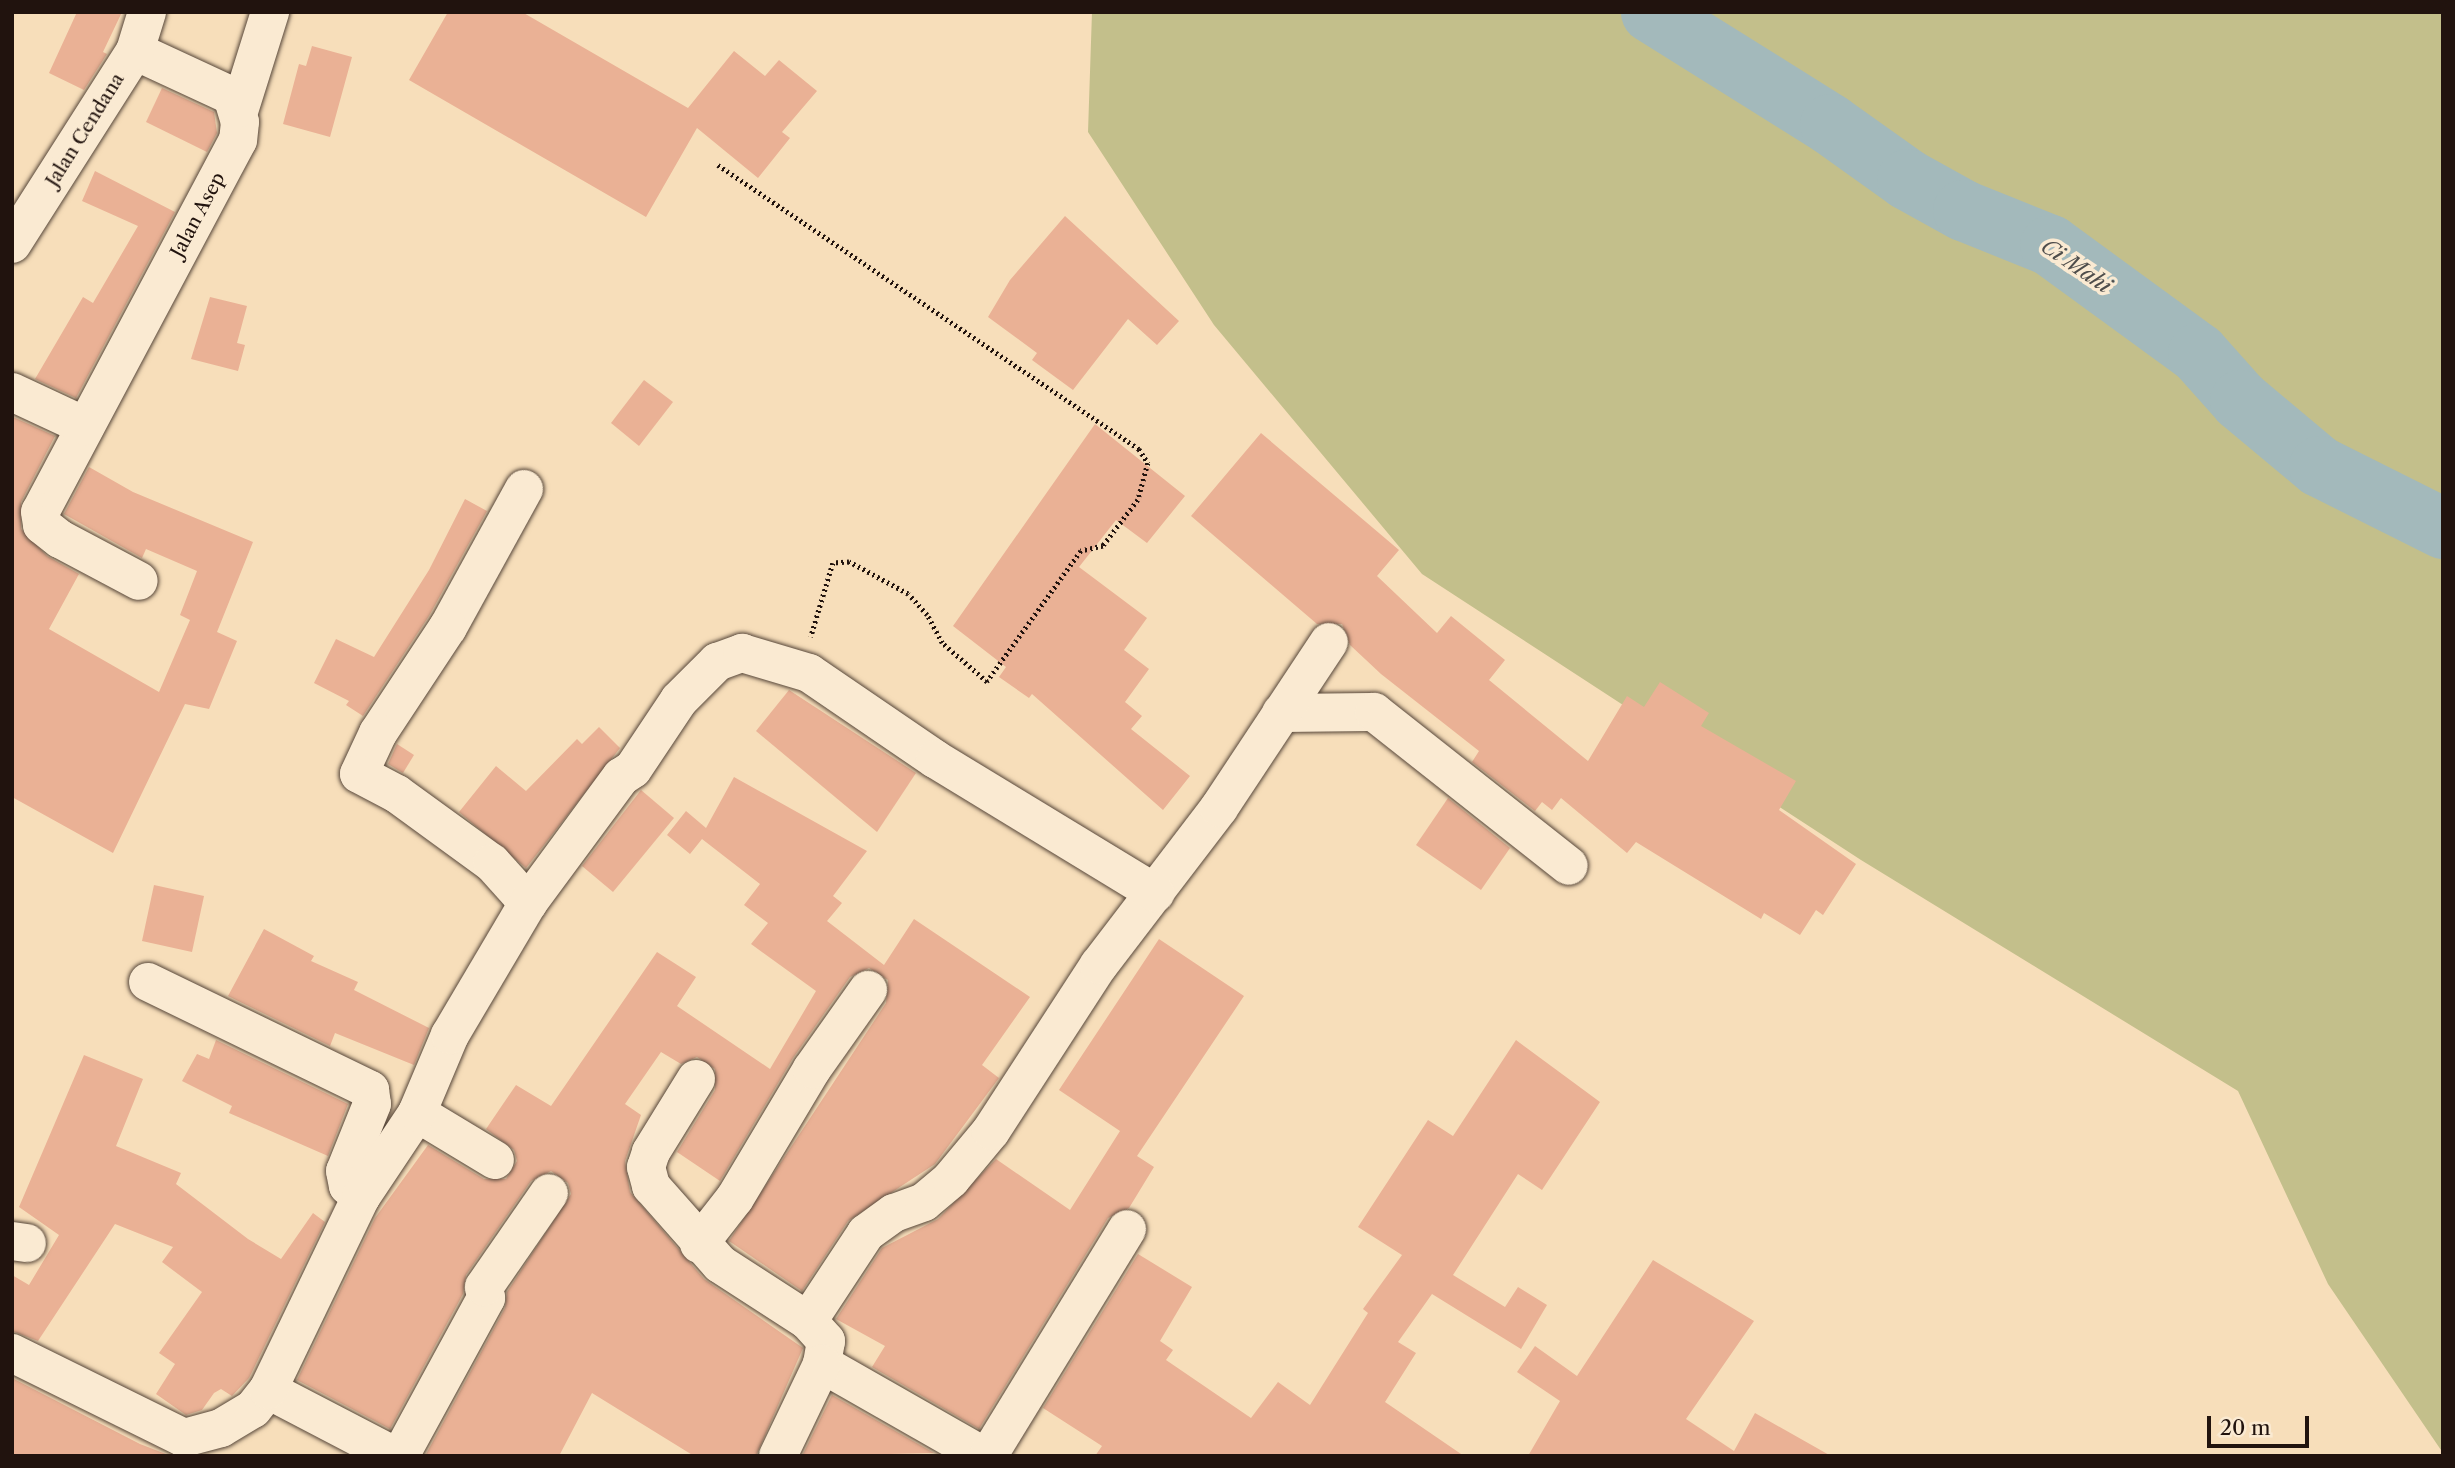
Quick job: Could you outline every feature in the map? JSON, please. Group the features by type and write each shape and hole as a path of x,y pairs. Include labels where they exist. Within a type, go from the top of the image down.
{"street":[{"name":"Jalan Cendana","path":"12,244 135,51 147,12"},
{"name":"Jalan Asep","path":"139,581 42,525 40,512 237,140 240,108 270,12"},
{"path":"135,51 232,96 240,108"},
{"path":"12,392 85,426"},
{"path":"524,489 448,627 378,733 359,774 397,794 492,863 528,903"},
{"path":"808,1321 866,1233 894,1213 924,1202 951,1179 991,1131 1099,965 1250,765 1329,642"},
{"path":"12,1353 184,1438 232,1422 253,1409 268,1390 361,1196 417,1113 450,1035 528,903 621,777 634,769 679,700 717,662 742,653 809,673 935,759 1155,893"},
{"path":"1281,713 1374,712 1569,866"},
{"path":"148,982 370,1090 372,1104 345,1171 348,1186 361,1196"},
{"path":"699,1244 735,1198 811,1069 868,990"},
{"path":"696,1079 646,1167 651,1186 699,1244 808,1321 826,1341 822,1364 778,1456"},
{"path":"417,1113 495,1160"},
{"path":"268,1390 397,1456 486,1298 484,1287 549,1193"},
{"path":"822,1364 985,1456 1127,1229"}],"path":[{"path":"718,165 1139,449 1148,463 1138,500 1102,546 1081,551 987,682 942,643 928,615 908,594 849,562 833,563 810,640 792,668"}],"shaded area":[{"path":"1092,12 2443,12 2443,1453 2328,1284 2238,1091 1861,860 1422,574 1214,325 1088,132"}],"building":[{"path":"77,12 122,12 103,52 107,54 84,90 49,73"},
{"path":"448,12 522,12 688,108 734,51 765,76 779,60 817,91 782,132 790,138 758,178 697,128 646,217 409,80"},
{"path":"312,46 352,57 330,137 283,124 299,64 306,66"},
{"path":"162,88 214,112 217,133 207,152 146,122"},
{"path":"95,171 175,212 76,398 35,379 83,297 93,303 138,226 82,201"},
{"path":"1065,216 1179,321 1157,345 1128,319 1073,390 1032,360 1037,353 988,317 1010,280"},
{"path":"210,297 247,306 237,343 245,345 238,371 191,359"},
{"path":"644,380 673,402 639,446 611,423"},
{"path":"13,417 55,436 21,502 21,529 47,556 79,574 49,629 159,692 190,620 180,615 197,571 146,549 142,558 64,514 89,467 133,492 253,542 217,632 237,641 209,709 185,704 113,853 12,797"},
{"path":"1095,424 1185,496 1147,543 1116,520 1079,567 1147,618 1124,650 1149,669 1125,702 1142,716 1131,729 1190,776 1163,810 1032,694 1029,698 999,677 1006,667 953,626"},
{"path":"1261,433 1399,550 1377,576 1437,633 1451,616 1505,660 1489,680 1588,761 1627,696 1644,707 1660,682 1709,713 1701,726 1796,781 1779,810 1856,864 1823,915 1816,910 1800,935 1764,913 1761,919 1636,842 1627,853 1561,798 1552,810 1542,802 1535,811 1472,762 1479,751 1381,674 1350,645 1342,624 1317,624 1191,516"},
{"path":"465,499 487,511 429,616 363,716 346,705 349,701 314,683 336,639 374,657 429,570"},
{"path":"789,690 916,773 877,832 756,731"},
{"path":"599,727 620,748 526,868 459,812 496,766 526,791 577,739 582,744"},
{"path":"397,744 414,755 403,773 388,764"},
{"path":"734,777 867,851 833,896 842,903 827,921 884,965 914,919 1030,997 982,1065 999,1078 935,1164 848,1221 802,1291 729,1241 886,1003 888,980 869,968 850,977 793,1058 720,1181 677,1152 715,1090 715,1069 697,1057 681,1064 661,1052 625,1104 641,1115 625,1161 630,1192 704,1279 803,1348 756,1456 694,1456 592,1393 559,1456 425,1456 505,1308 507,1292 571,1194 568,1183 551,1171 531,1181 466,1275 463,1294 390,1429 297,1380 375,1218 428,1145 484,1179 506,1179 517,1161 514,1150 486,1129 516,1085 551,1106 657,952 696,977 677,1006 770,1069 816,991 751,944 768,923 744,905 760,884 702,839 690,854 667,835 686,811 706,828"},
{"path":"641,790 674,818 613,892 582,866"},
{"path":"1448,798 1510,848 1481,890 1416,845"},
{"path":"154,885 204,896 192,952 142,941"},
{"path":"264,929 314,956 311,961 358,982 354,990 429,1028 414,1065 335,1033 330,1046 228,996"},
{"path":"1159,939 1244,996 1137,1156 1154,1167 1129,1208 1108,1218 979,1429 872,1367 885,1346 836,1319 882,1248 938,1219 996,1159 1070,1210 1120,1131 1059,1090"},
{"path":"216,1040 348,1104 328,1156 229,1113 232,1106 182,1081 197,1054 209,1059"},
{"path":"1516,1040 1600,1102 1542,1190 1518,1174 1453,1275 1505,1307 1518,1287 1547,1305 1521,1349 1432,1294 1398,1342 1416,1353 1385,1402 1464,1456 1095,1456 1102,1446 1043,1408 1138,1254 1192,1287 1160,1341 1173,1350 1166,1360 1251,1418 1278,1382 1310,1405 1368,1313 1363,1309 1402,1255 1358,1227 1428,1120 1453,1136"},
{"path":"84,1055 143,1079 116,1146 181,1173 176,1184 248,1239 281,1259 313,1213 325,1222 249,1378 232,1396 221,1389 214,1393 202,1410 186,1415 156,1394 175,1364 159,1353 202,1292 162,1262 173,1247 115,1224 38,1341 12,1331 12,1275 29,1285 59,1235 19,1207"},
{"path":"1653,1260 1754,1321 1686,1419 1734,1451 1755,1413 1831,1456 1528,1456 1560,1401 1517,1372 1535,1346 1577,1376"},
{"path":"12,1378 140,1444 171,1456 12,1456"},
{"path":"832,1395 934,1453 802,1456"}],"waterway":[{"name":"Ci Mahi","path":"1651,12 1830,124 1907,179 1963,210 2050,245 2198,353 2240,400 2319,466 2443,528"}]}
